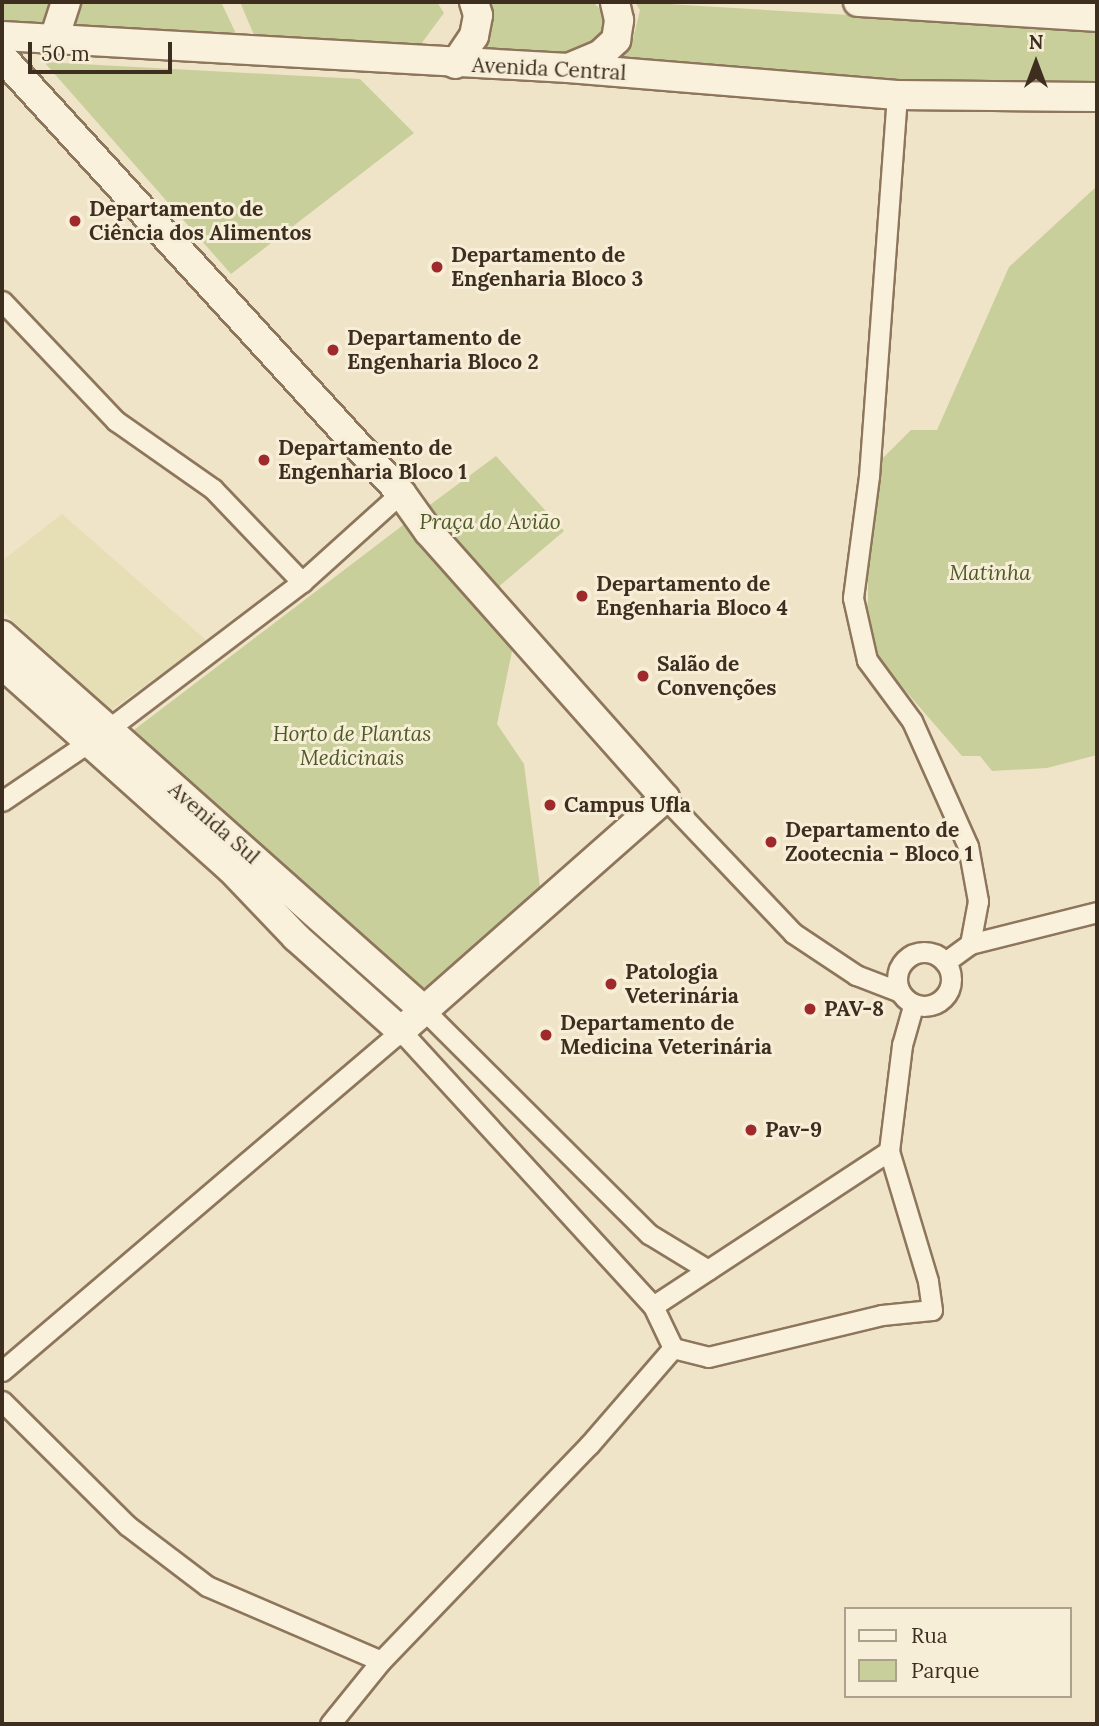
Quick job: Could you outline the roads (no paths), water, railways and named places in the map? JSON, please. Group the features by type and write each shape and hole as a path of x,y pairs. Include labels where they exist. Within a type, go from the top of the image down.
{"street":[{"path":"54,39 66,2"},
{"path":"456,64 474,36 478,15 474,2"},
{"path":"568,68 601,54 616,40 619,20 615,2"},
{"path":"858,2 1097,17"},
{"name":"Avenida Central","path":"2,36 456,64 568,68 897,95 1097,97"},
{"path":"2,57 401,493 428,531 664,798 793,933 856,975 898,991 914,1006"},
{"path":"897,95 869,476 853,598 867,660 912,721 968,846 978,901 970,944"},
{"path":"2,302 116,421 213,489 303,582"},
{"path":"2,801 98,736 303,582 401,493"},
{"name":"Avenida Sul","path":"2,635 98,736 401,1031"},
{"name":"Avenida Sul","path":"2,664 98,736 426,1012"},
{"path":"2,1371 426,1012 542,902 664,798"},
{"path":"945,962 970,944 1097,912"},
{"path":"898,991 896,976 902,961 916,953 932,953 945,962 951,975 950,990 940,1002 914,1006"},
{"path":"673,1348 708,1357 882,1315 932,1310 928,1281 889,1151 902,1045 914,1006"},
{"path":"426,1012 649,1234 709,1270"},
{"path":"401,1031 653,1306 673,1348"},
{"path":"653,1306 889,1151"},
{"path":"330,1724 382,1661 589,1445 673,1348"},
{"path":"2,1401 128,1526 207,1586 382,1661"}],"place":[{"name":"Departamento de Ciência dos Alimentos","path":"75,221"},
{"name":"Departamento de Engenharia Bloco 3","path":"437,267"},
{"name":"Departamento de Engenharia Bloco 2","path":"333,350"},
{"name":"Departamento de Engenharia Bloco 1","path":"264,460"},
{"name":"Departamento de Engenharia Bloco 4","path":"582,596"},
{"name":"Salão de Convenções","path":"643,676"},
{"name":"Campus Ufla","path":"550,805"},
{"name":"Departamento de Zootecnia - Bloco 1","path":"771,842"},
{"name":"Patologia Veterinária","path":"611,984"},
{"name":"PAV-8","path":"810,1009"},
{"name":"Departamento de Medicina Veterinária","path":"546,1035"},
{"name":"Pav-9","path":"751,1130"}],"park label":[{"name":"Praça do Avião","path":"490,522"},
{"name":"Matinha","path":"990,573"},
{"name":"Horto de Plantas Medicinais","path":"352,746"}]}
